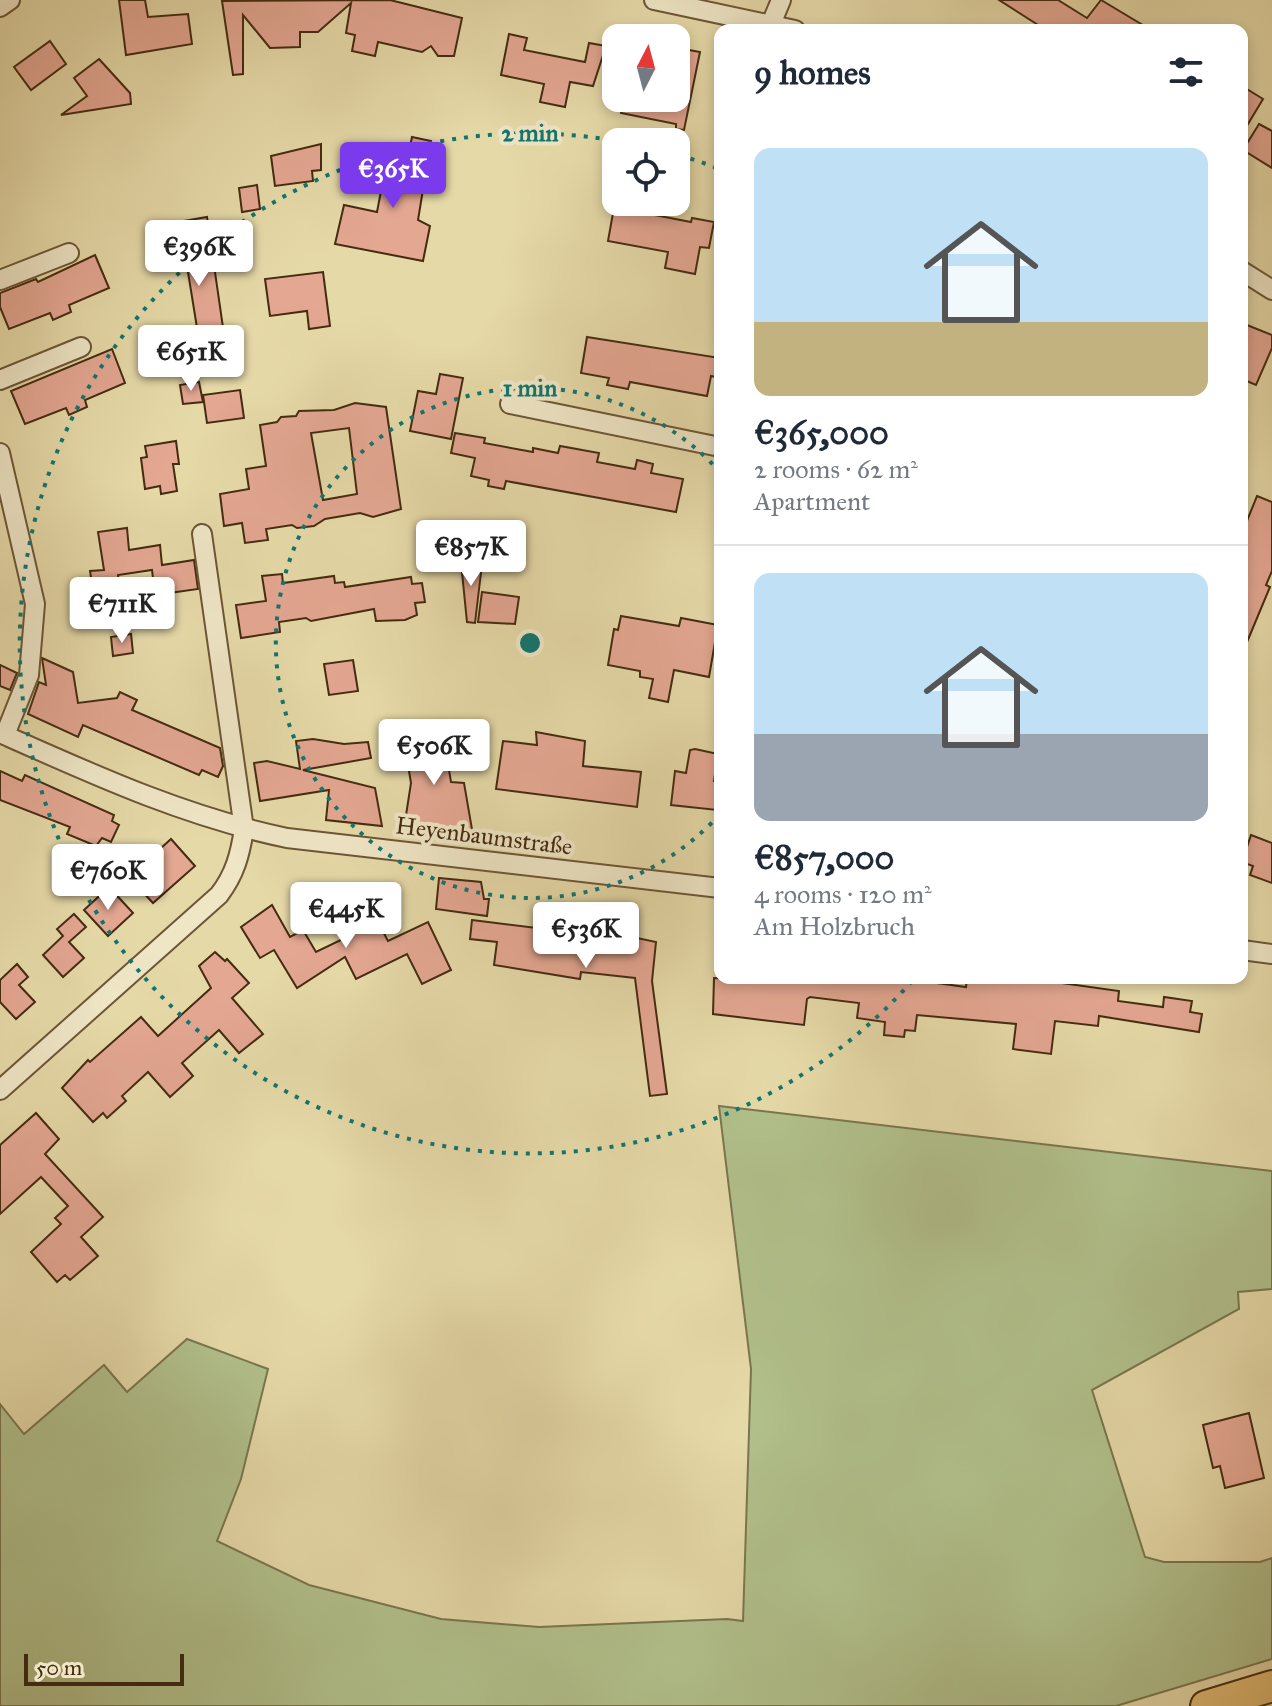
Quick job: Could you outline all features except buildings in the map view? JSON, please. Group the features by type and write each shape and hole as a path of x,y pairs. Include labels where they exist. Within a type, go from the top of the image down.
{"main road":[{"path":"1206,1706 1272,1686"}],"street":[{"path":"0,7 10,0"},
{"path":"654,0 771,24 781,0"},
{"path":"0,280 69,253"},
{"path":"1248,275 1272,290"},
{"path":"0,380 81,347"},
{"path":"510,404 714,446"},
{"path":"0,453 35,604 29,675 2,734"},
{"path":"0,1090 219,895 232,877 244,829 202,534"},
{"name":"Heyenbaumstraße","path":"2,734 138,793 244,829 287,838 714,887"},
{"path":"1248,951 1272,954"}],"green space":[{"path":"719,1106 1272,1171 1272,1289 1238,1292 1239,1309 1092,1390 1145,1557 1164,1562 1260,1562 1272,1558 1272,1659 1116,1706 0,1706 0,1404 24,1434 104,1365 127,1392 187,1339 268,1369 241,1479 217,1541 309,1585 441,1619 539,1627 727,1619 743,1621 751,1369"}]}
